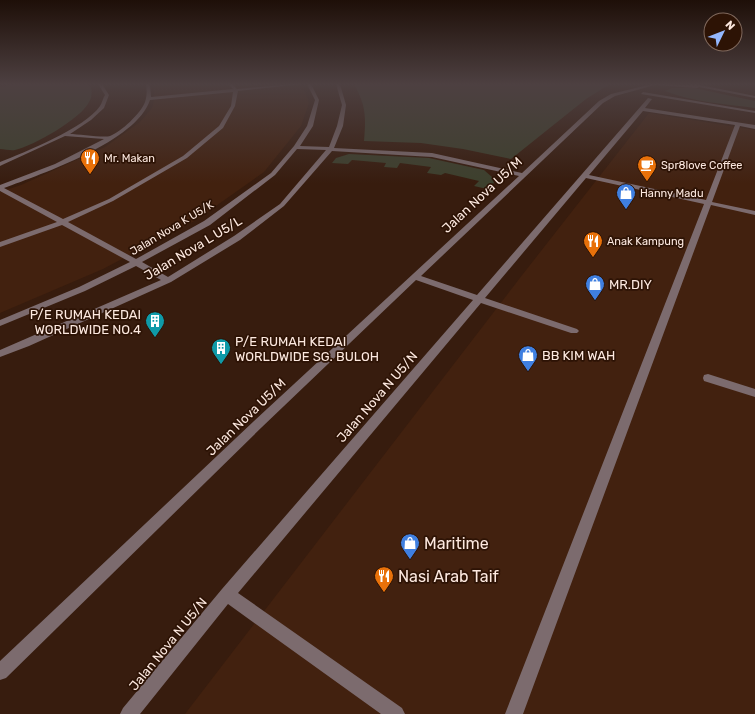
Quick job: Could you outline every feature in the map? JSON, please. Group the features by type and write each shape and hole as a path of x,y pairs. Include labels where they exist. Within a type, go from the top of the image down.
{"street":[{"path":"0,164 26,154 66,134 91,117"},
{"path":"0,187 90,150 111,138 136,117"},
{"path":"0,245 63,222 111,200 185,157 221,128 227,117"},
{"name":"Jalan Nova K U5/K","path":"0,323 82,290 137,262 207,223 273,174 296,147 310,126 312,117"},
{"name":"Jalan Nova L U5/L","path":"0,354 26,344 168,280 237,238 282,205 331,148 340,126 342,117"},
{"name":"Jalan Nova U5/M","path":"0,672 258,424 585,117"},
{"name":"Jalan Nova N U5/N","path":"129,714 227,594 634,117"},
{"path":"695,117 755,127"},
{"path":"514,714 738,124"},
{"path":"66,134 111,138"},
{"path":"296,147 331,148 451,158 524,175"},
{"path":"585,176 755,213"},
{"path":"0,187 168,280"},
{"path":"415,277 574,331"},
{"path":"708,378 755,393"},
{"path":"227,594 396,714"}],"shaded area":[{"path":"144,117 304,117 301,126 264,172 196,220 103,269 0,313 0,192 21,185 105,147 140,122"},
{"path":"646,117 676,117 755,130 755,714 185,714 523,274"}],"green space":[{"path":"0,117 75,117 56,131 33,143 13,150 0,149"},
{"path":"364,117 563,117 511,159 463,149 421,143 364,141"},
{"path":"349,154 429,158 484,170 492,177 494,183 487,189 474,186 479,181 445,173 441,175 427,173 431,167 400,163 397,168 384,167 386,163 352,160 348,164 332,163 336,158"}],"place":[{"name":"Mr. Makan","path":"90,175"},
{"name":"Spr8love Coffee","path":"647,182"},
{"name":"Hanny Madu","path":"626,210"},
{"name":"Anak Kampung","path":"593,258"},
{"name":"MR.DIY","path":"595,301"},
{"name":"P/E RUMAH KEDAI WORLDWIDE NO.4","path":"155,338"},
{"name":"P/E RUMAH KEDAI WORLDWIDE SG. BULOH","path":"221,365"},
{"name":"BB KIM WAH","path":"528,372"},
{"name":"Maritime","path":"410,560"},
{"name":"Nasi Arab Taif","path":"384,593"}]}
